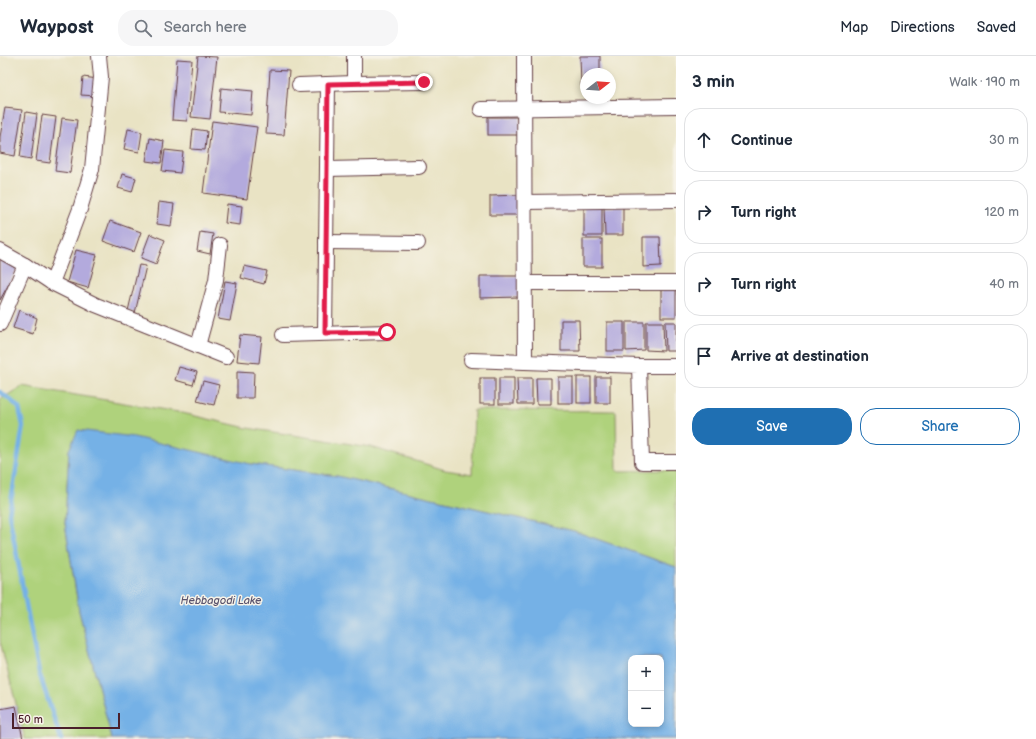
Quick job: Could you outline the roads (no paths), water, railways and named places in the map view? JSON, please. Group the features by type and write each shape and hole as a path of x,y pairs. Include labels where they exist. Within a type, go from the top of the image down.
{"street":[{"path":"52,284 80,210 92,169 101,77 99,56"},
{"path":"354,56 354,83"},
{"path":"524,56 525,362"},
{"path":"299,85 424,82"},
{"path":"325,333 328,84"},
{"path":"481,108 676,106"},
{"path":"327,169 419,167"},
{"path":"524,202 676,200"},
{"path":"326,242 418,243"},
{"path":"198,346 216,280 220,245"},
{"path":"0,251 26,265 52,284 96,305 226,357"},
{"path":"0,324 26,265"},
{"path":"525,283 676,282"},
{"path":"283,335 387,332"},
{"path":"471,360 676,366"},
{"path":"639,366 642,462 676,462"}],"water":[{"name":"Hebbagodi Lake","path":"78,430 134,437 251,464 337,476 574,531 676,567 676,739 112,739 79,611 65,523 69,450"}],"waterway":[{"path":"0,392 19,408 23,426 9,514 39,673 61,739"}]}
